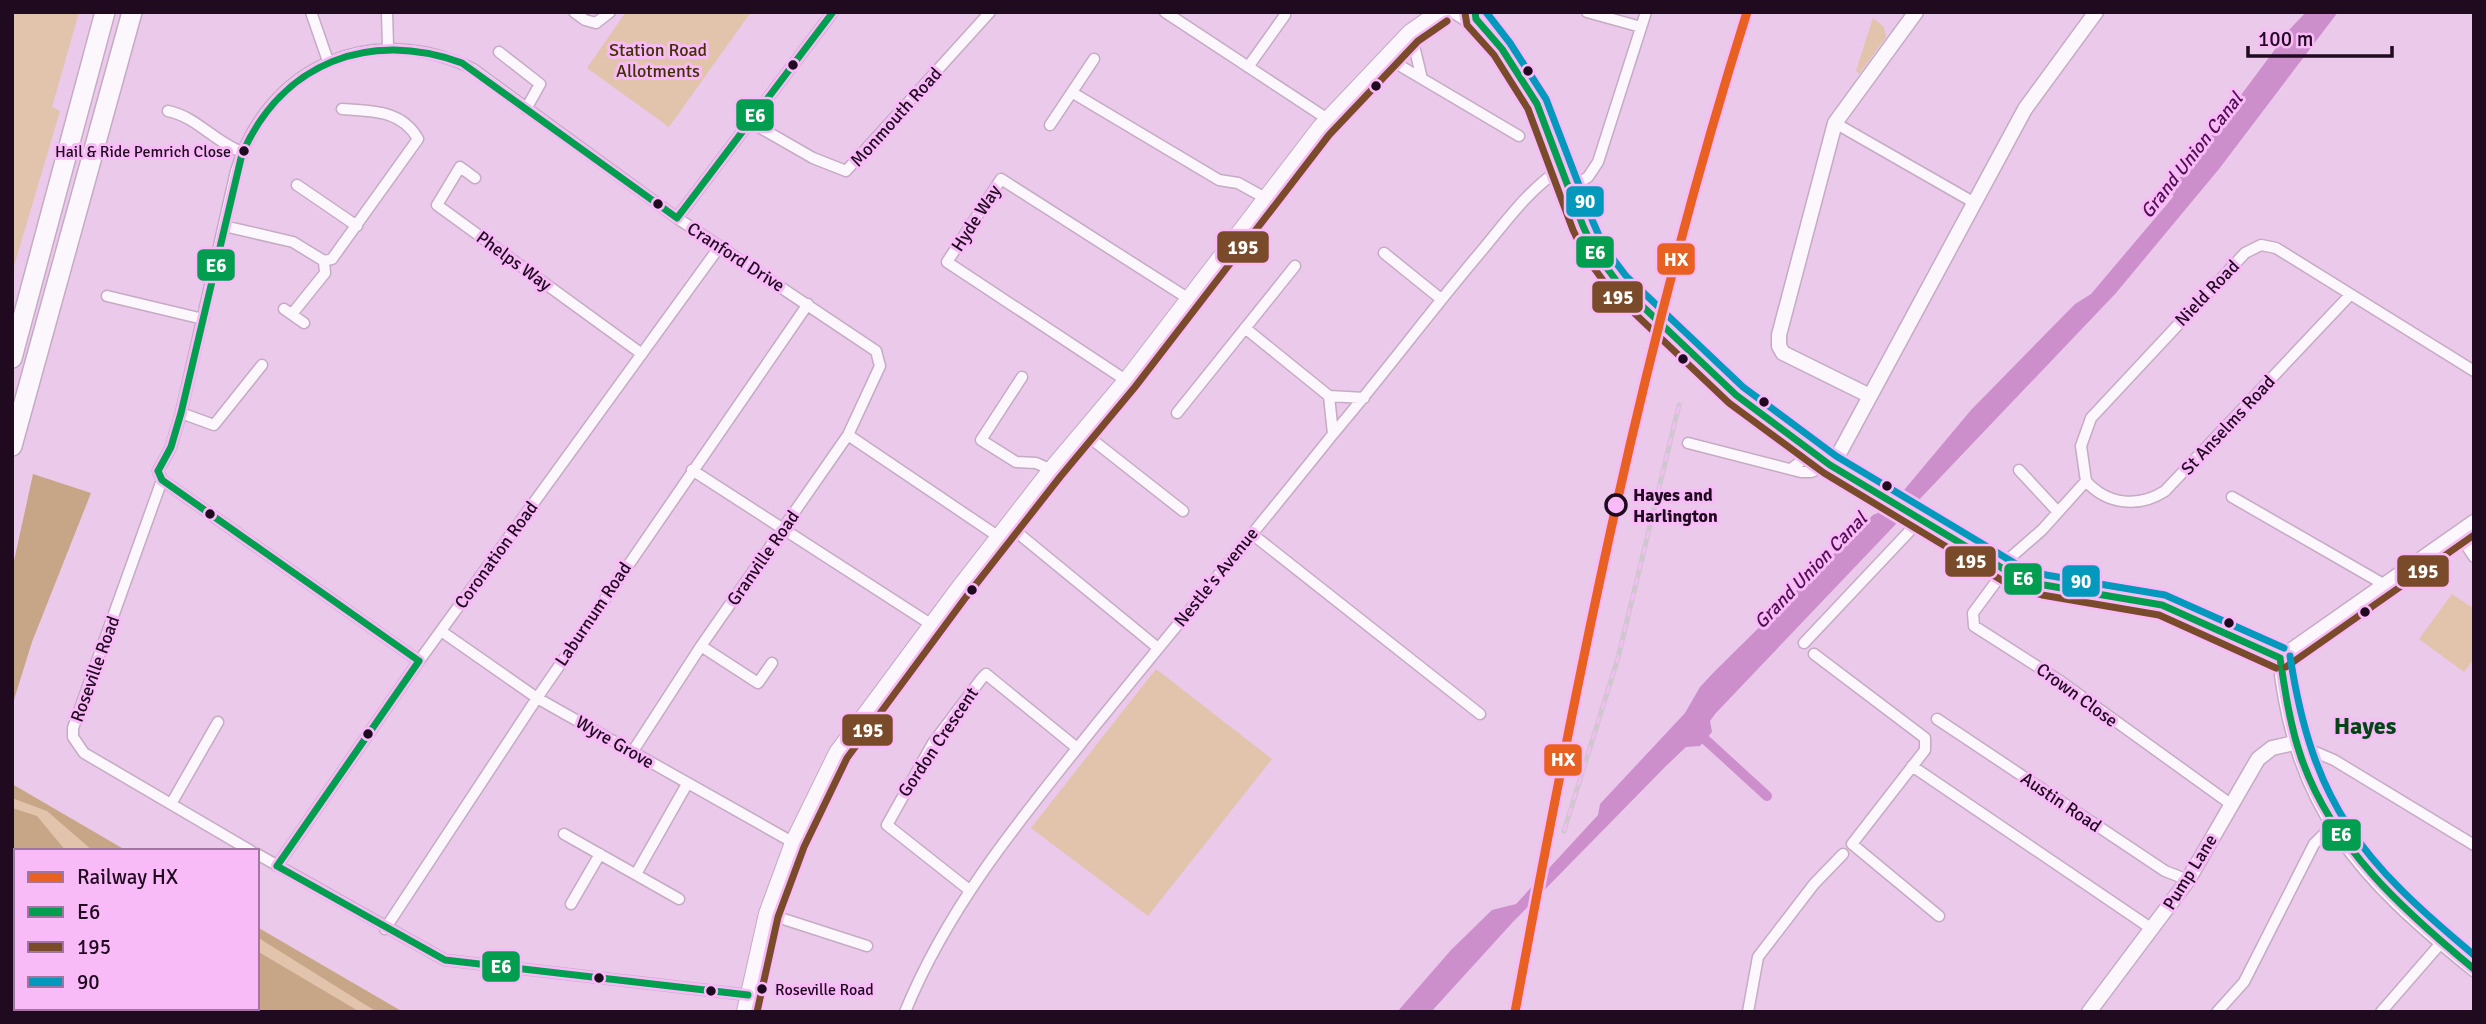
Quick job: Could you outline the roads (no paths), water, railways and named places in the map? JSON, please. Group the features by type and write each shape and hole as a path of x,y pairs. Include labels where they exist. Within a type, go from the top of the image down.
{"highway":[{"path":"12,358 105,12"},
{"path":"12,446 132,12"}],"main road":[{"path":"747,1003 768,914 794,844 838,753 1004,531 1127,381 1329,120 1415,24 1441,12"}],"street":[{"path":"312,12 328,61"},
{"path":"387,12 388,47"},
{"path":"575,12 585,20 596,23 610,12"},
{"path":"677,218 833,12"},
{"name":"Monmouth Road","path":"750,122 813,158 846,171 990,12"},
{"path":"1165,12 1329,120"},
{"path":"1457,12 1468,20 1476,16 1502,49 1537,104 1591,244 1606,270 1731,390 1830,465 2003,570 2044,585 2162,605 2280,658"},
{"path":"1587,12 1641,27"},
{"path":"1569,189 1588,177 1598,162 1646,12"},
{"path":"1868,395 1793,360 1779,346 1835,124 1916,12"},
{"path":"1688,443 1811,472 1830,465 1841,450 1868,395 2025,109 2096,12"},
{"path":"1248,67 1285,15"},
{"path":"1415,24 1422,75"},
{"name":"Cranford Drive","path":"160,475 181,413 242,152 249,134 278,94 328,61 388,47 453,59 473,69 677,218 872,346 878,358"},
{"path":"499,52 538,80 540,89 526,109"},
{"path":"1387,58 1422,75 1519,136"},
{"path":"1050,125 1094,59"},
{"path":"1073,93 1219,180 1238,183 1266,199"},
{"path":"224,226 293,242 324,261 332,259 418,139 398,118 385,112 342,109"},
{"path":"168,111 187,115 223,145 242,152"},
{"path":"1835,124 1973,202"},
{"name":"Phelps Way","path":"475,178 460,167 437,205 642,354"},
{"name":"Nestle's Avenue","path":"905,1012 929,958 968,890 1077,748 1364,398 1441,299 1538,184 1562,168"},
{"name":"Hyde Way","path":"1127,381 947,262 1001,179 1189,299"},
{"path":"297,186 357,226"},
{"name":"Nield Road","path":"2086,481 2081,446 2091,418 2249,250 2261,245 2276,248 2474,371"},
{"name":"Coronation Road","path":"276,866 419,661 720,246"},
{"path":"1384,253 1441,299"},
{"path":"304,323 288,311 325,273 324,261"},
{"path":"1177,413 1295,266"},
{"name":"St Anselms Road","path":"2086,481 2102,494 2122,502 2145,501 2165,491 2350,295"},
{"path":"107,296 203,319"},
{"name":"Laburnum Road","path":"385,929 537,698 807,304"},
{"path":"1245,328 1329,396 1364,398"},
{"name":"Granville Road","path":"633,751 701,646 848,435 880,366 878,358"},
{"path":"181,413 214,425 262,365"},
{"path":"1022,377 981,440 1016,462 1036,463 1052,470"},
{"path":"1329,396 1333,434"},
{"path":"1085,434 1183,511"},
{"path":"848,435 1004,531 1158,648"},
{"path":"1791,468 1805,458 1802,444"},
{"path":"692,470 932,625"},
{"path":"2019,470 2057,510"},
{"path":"160,475 419,661"},
{"name":"Roseville Road","path":"160,475 73,728 73,737 84,753 248,849"},
{"path":"2003,570 2086,481"},
{"path":"2232,497 2385,585"},
{"path":"1804,643 1915,517"},
{"path":"2280,658 2474,522"},
{"path":"2458,533 2474,557"},
{"path":"1252,534 1480,714"},
{"name":"Crown Close","path":"2003,570 1973,613 1974,626 2082,698 2232,805"},
{"name":"Wyre Grove","path":"441,631 537,698 794,844"},
{"path":"701,646 758,683"},
{"path":"1814,654 1923,735 1925,750 1853,842 1853,846 1939,916"},
{"path":"2280,658 2294,743 2312,787 2333,825 2379,887 2474,970"},
{"path":"750,694 772,663"},
{"name":"Gordon Crescent","path":"968,890 887,825 933,743 982,678 986,674 1077,748"},
{"name":"Austin Road","path":"1937,719 2165,871 2188,880"},
{"path":"171,804 218,722"},
{"path":"2294,743 2308,746 2354,771 2474,845"},
{"name":"Pump Lane","path":"2089,1012 2188,880 2258,759 2272,748 2294,743"},
{"path":"1912,766 2152,929"},
{"path":"636,874 687,784"},
{"path":"2217,1012 2244,982 2316,839 2333,825"},
{"path":"564,834 679,899"},
{"path":"571,904 600,854"},
{"path":"1748,1012 1758,957 1814,884 1843,854"},
{"path":"259,855 385,929 445,960 747,1003"},
{"path":"768,914 867,946"},
{"path":"2381,1012 2441,943"}],"waterway":[{"path":"1697,732 1767,796"},
{"path":"34,1010 40,1012"}],"railway":[{"path":"1564,831 1618,658 1679,405"}],"rail line":[{"name":"HX","path":"1515,1012 1588,634 1616,508 1676,259 1747,12"}],"place":[{"name":"Hail & Ride Pemrich Close","path":"244,151"},
{"name":"Hayes and Harlington","path":"1616,505"},
{"name":"Roseville Road","path":"762,989"}],"district":[{"name":"Hayes","path":"2365,726"}],"park label":[{"name":"Station Road Allotments","path":"658,60"}],"water label":[{"name":"Grand Union Canal","path":"2191,155"},
{"name":"Grand Union Canal","path":"1810,570"}]}
